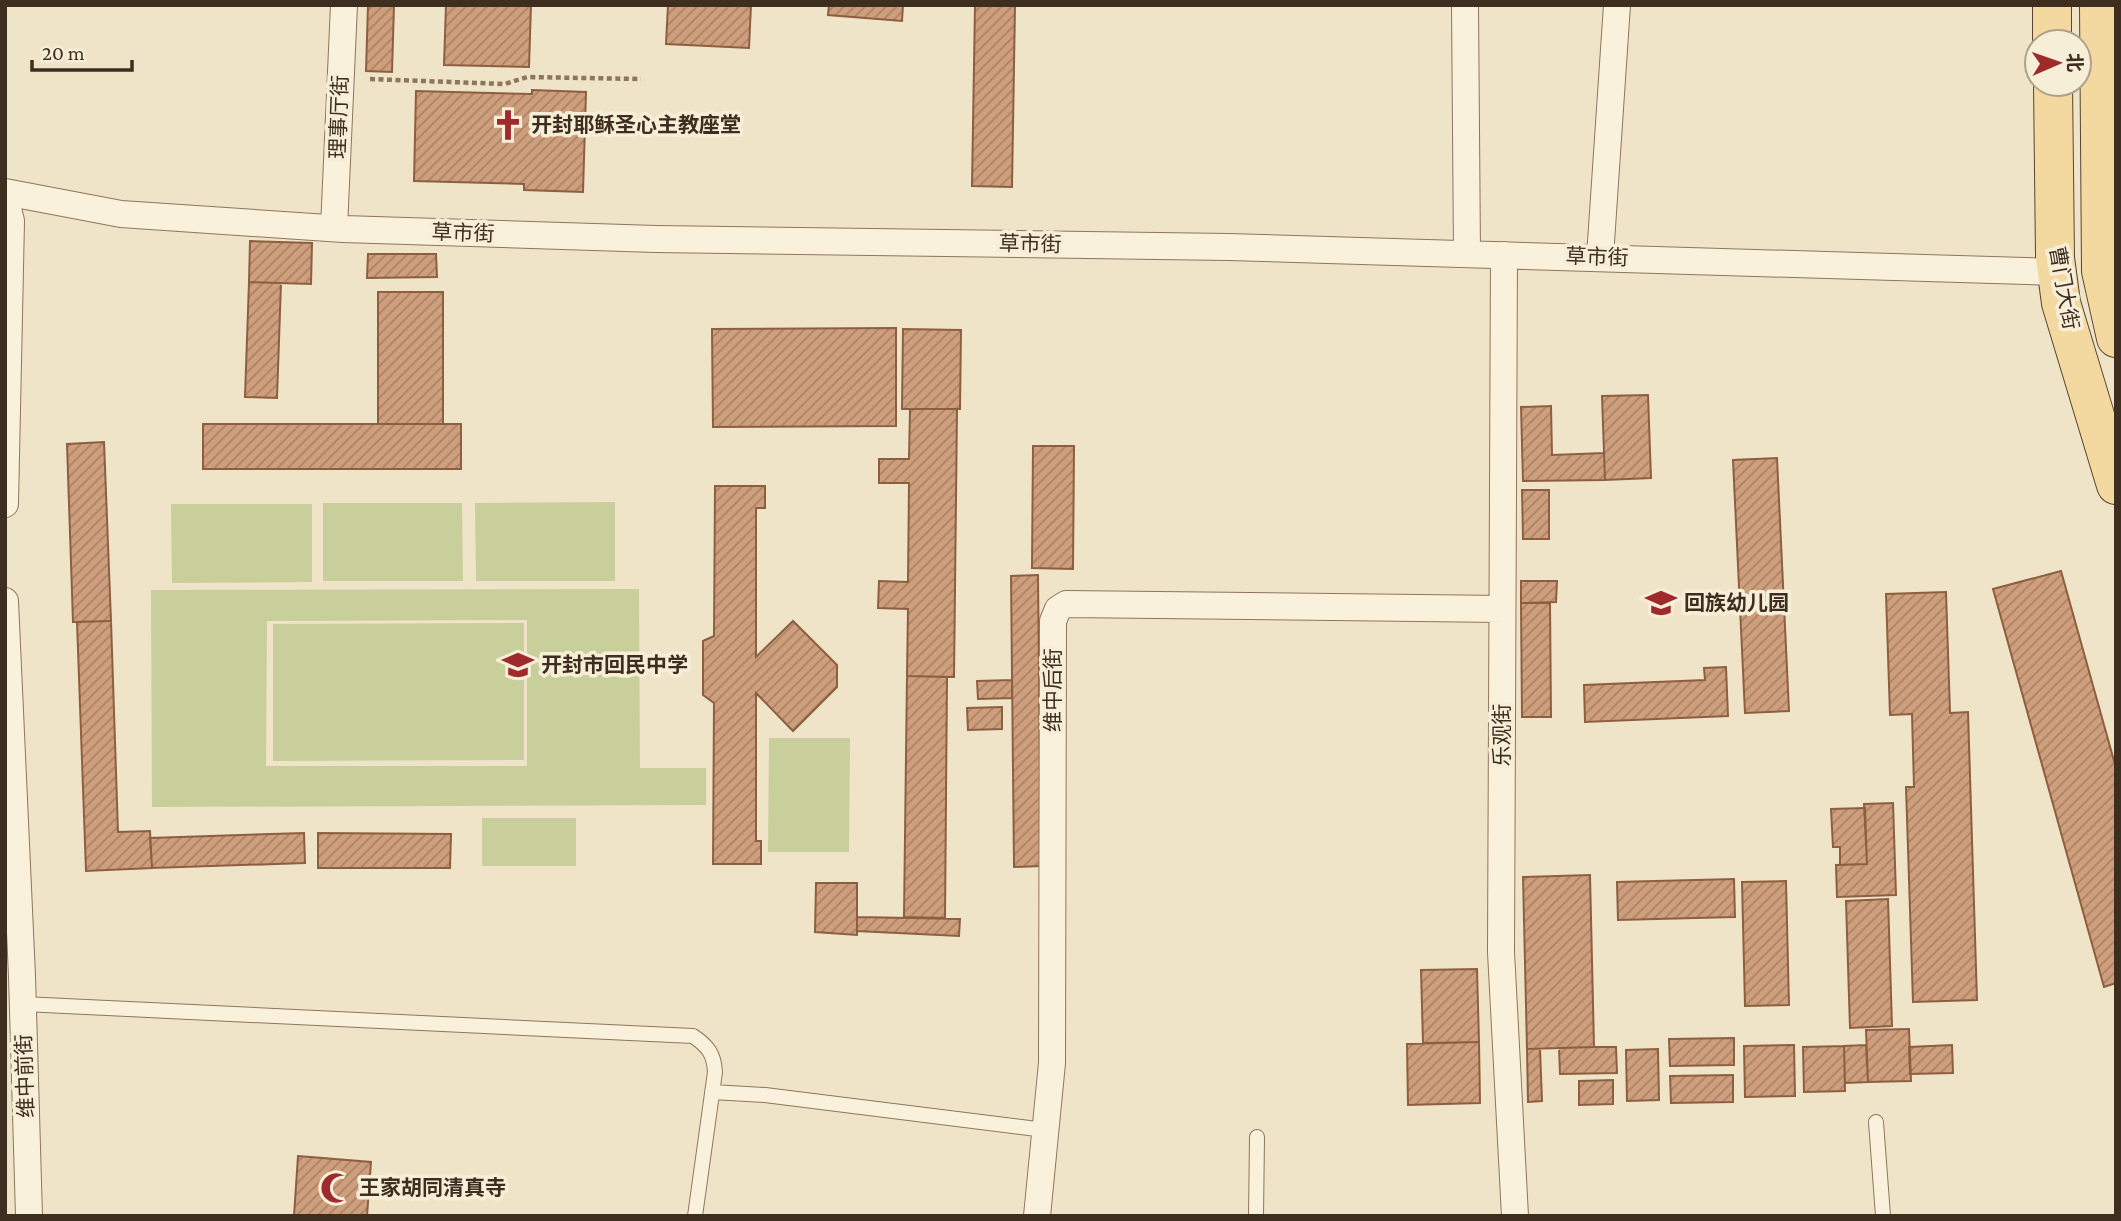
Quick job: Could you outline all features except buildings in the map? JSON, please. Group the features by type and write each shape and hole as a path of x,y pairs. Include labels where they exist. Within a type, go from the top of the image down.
{"main road":[{"path":"2052,5 2052,28"},
{"name":"曹门大街","path":"2099,5 2101,271 2116,338"},
{"name":"曹门大街","path":"2053,98 2055,258 2062,303 2116,485"}],"street":[{"name":"理事厅街","path":"334,229 344,5"},
{"path":"1465,5 1466,254"},
{"path":"1600,257 1617,5"},
{"path":"5,194 11,222 5,505"},
{"name":"草市街","path":"5,194 121,214 334,229 656,239 1228,247 2057,272"},
{"name":"乐观街","path":"1504,255 1501,952 1515,1216"},
{"name":"维中前街","path":"5,601 23,1004 29,1216"},
{"name":"维中后街","path":"1037,1216 1052,1063 1053,621 1058,609 1066,604 1502,609"}],"lane":[{"path":"23,1004 693,1036 706,1045 714,1059 695,1216"},
{"path":"712,1091 765,1095 1045,1130"},
{"path":"1875,1122 1883,1216"},
{"path":"1256,1216 1257,1137"}],"path":[{"path":"340,77 505,84 527,77 641,79"}],"green space":[{"path":"615,502 615,581 476,581 475,503"},
{"path":"323,503 462,503 463,581 323,581"},
{"path":"171,504 312,504 312,582 172,583"},
{"path":"639,589 640,768 706,768 706,805 152,807 151,590","holes":["527,620 527,766 266,766 267,621"]},
{"path":"524,623 524,760 273,761 273,624"},
{"path":"769,738 850,738 849,852 768,852"},
{"path":"482,818 576,818 576,866 482,866"}],"place":[{"name":"开封耶稣圣心主教座堂","path":"508,125"},
{"name":"回族幼儿园","path":"1661,603"},
{"name":"开封市回民中学","path":"518,665"},
{"name":"王家胡同清真寺","path":"336,1188"}]}
